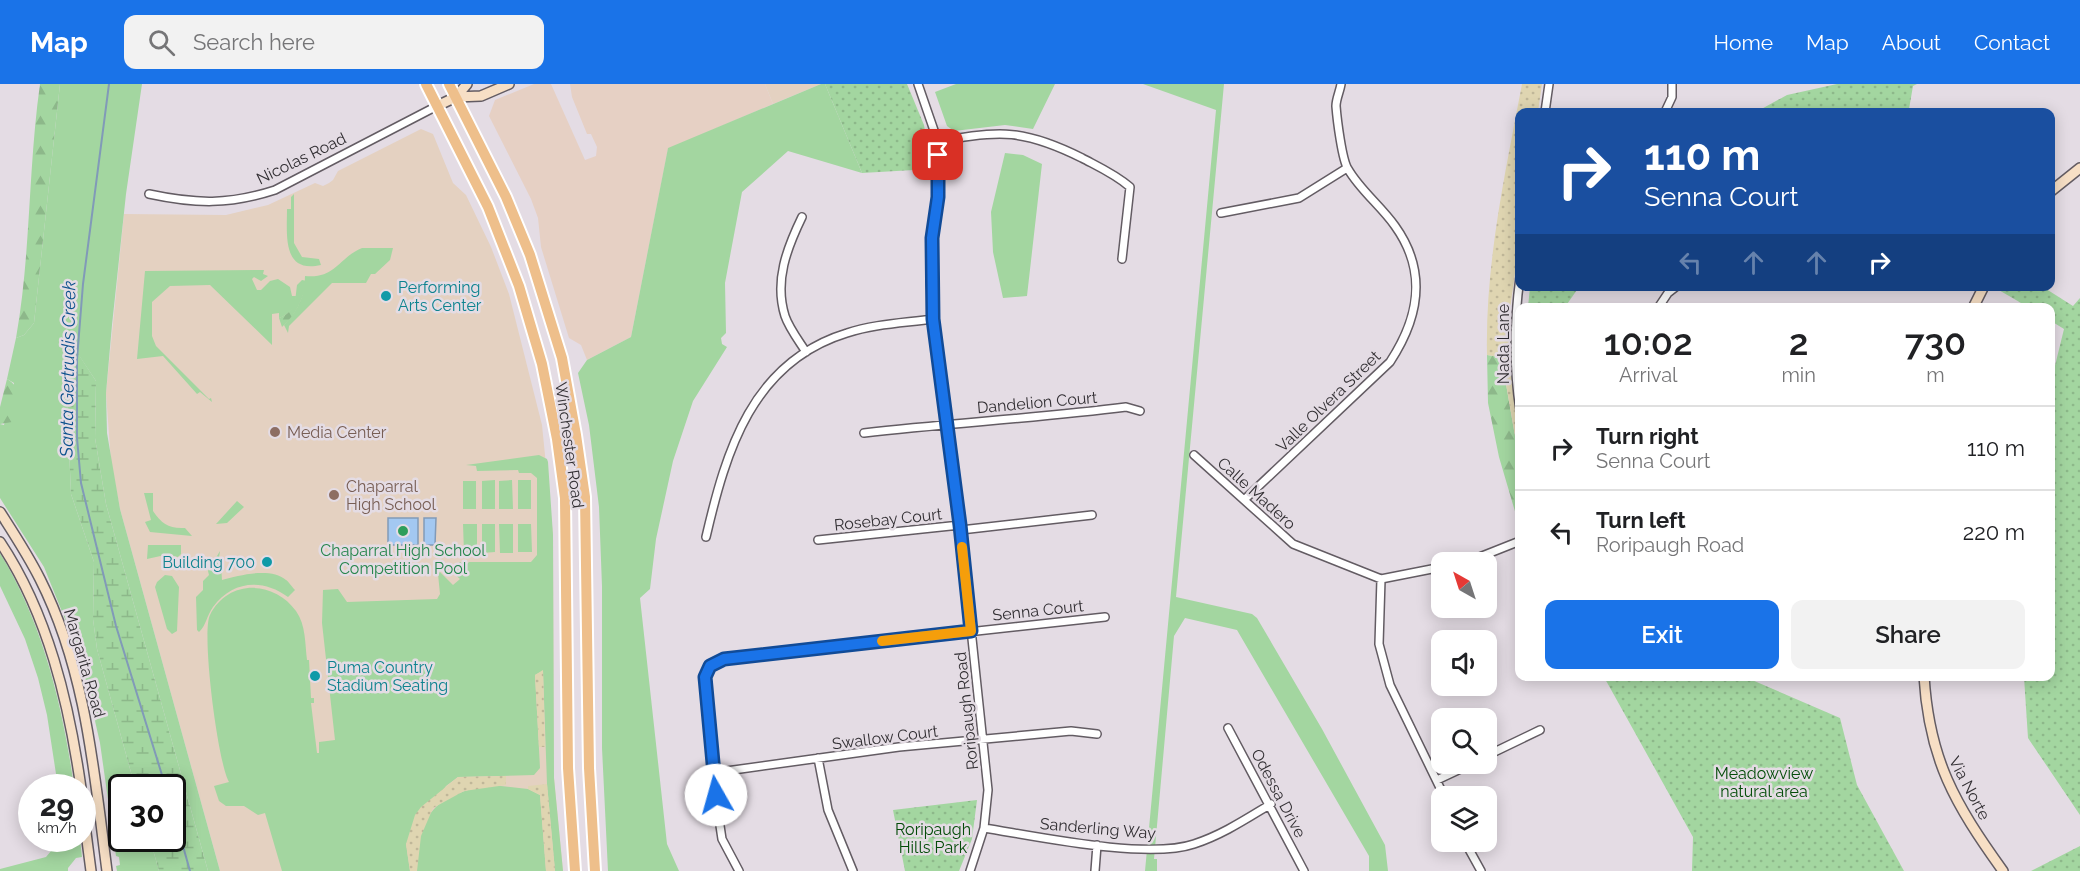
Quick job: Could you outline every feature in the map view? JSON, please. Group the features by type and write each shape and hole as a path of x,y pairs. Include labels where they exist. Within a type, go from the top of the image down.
{"main road":[{"name":"Winchester Road","path":"426,84 488,207 519,286 542,364 557,439 565,498 568,768 575,871"},
{"name":"Winchester Road","path":"449,84 506,197 540,282 562,358 585,497 588,768 595,871"},
{"name":"Nicolas Road","path":"456,97 467,84"},
{"name":"Nicolas Road","path":"437,106 456,97 481,96 509,84"},
{"path":"2055,188 2080,168"},
{"name":"Margarita Road","path":"0,512 41,579 70,655 89,732 107,871"},
{"name":"Margarita Road","path":"0,542 28,594 47,640 70,721 79,774"},
{"name":"Via Norte","path":"1925,681 1930,734 1937,757 1952,793 2003,871"},
{"path":"89,852 91,871"}],"street":[{"name":"Roripaugh Road","path":"918,84 938,142 938,197 932,238 930,277 933,319 961,528 988,790 984,828 970,871"},
{"name":"Valle Olvera Street","path":"1245,499 1390,362 1405,339 1413,317 1418,289 1412,262 1396,227 1347,168 1336,105 1341,84"},
{"path":"1546,108 1549,84"},
{"path":"1667,108 1672,97 1672,84"},
{"name":"Nicolas Road","path":"149,194 192,202 221,203 248,199 275,190 437,106"},
{"path":"938,142 994,132 1026,135 1048,141 1118,176 1130,187 1122,260"},
{"path":"1221,213 1299,198 1347,168"},
{"path":"801,217 787,248 781,294 785,317 806,352"},
{"path":"1661,303 1671,291"},
{"path":"706,537 719,483 735,435 764,390 806,352 827,340 848,332 933,319"},
{"name":"Nada Lane","path":"1515,343 1515,381"},
{"name":"Dandelion Court","path":"864,433 948,424 1028,419 1126,407 1140,411"},
{"name":"Calle Madero","path":"1194,455 1293,544 1381,579"},
{"name":"Rosebay Court","path":"818,540 1092,515"},
{"path":"1492,552 1515,543"},
{"path":"1431,569 1381,579 1379,644 1390,685 1440,786"},
{"name":"Senna Court","path":"712,773 705,677 710,666 724,659 1105,617"},
{"name":"Odessa Drive","path":"1228,728 1271,804 1304,871"},
{"path":"1497,751 1540,730"},
{"name":"Swallow Court","path":"712,773 899,747 1071,731 1097,734"},
{"path":"818,758 828,810 853,871"},
{"path":"712,773 722,839 739,871"},
{"path":"1437,780 1450,774"},
{"name":"Sanderling Way","path":"984,828 1097,845 1151,849 1192,845 1231,829 1271,804"},
{"path":"1095,871 1097,845"},
{"path":"1471,852 1481,871"}],"shaded area":[{"path":"534,84 551,84 585,160 596,156 597,147 591,134 587,134 572,97 570,84 765,84 773,104 668,149 631,337 587,360 581,345 569,338 541,247 538,218 531,199 489,116 495,100"},
{"path":"765,84 821,84 773,104"},
{"name":"Chaparral High School","path":"421,129 433,134 453,183 466,195 491,247 509,294 542,425 553,535 554,778 563,871 220,871 120,509 111,462 106,393 124,214 226,215 268,205 315,183 323,186 333,180 338,171"}],"green space":[{"path":"40,84 60,84 34,323 24,335 16,338 24,275"},
{"path":"60,84 142,84 126,194 112,325 106,393 107,433 120,509 220,871 208,871 186,792 186,774 181,774 106,504 95,438 96,381 64,333 71,494 94,562 93,619 97,649 131,774 108,774 108,800 100,743 81,659 44,567 0,498 0,424 4,425 14,383 7,379 16,338 24,335 34,323"},
{"path":"825,84 862,173 788,151 742,192 725,283 726,333 721,338 722,344 727,347 693,401 673,461 656,539 650,589 640,598 667,844 679,871 608,871 602,748 602,586 599,507 589,425 578,373 587,360 631,337 668,148"},
{"path":"825,84 907,84 924,125 931,169 862,173"},
{"path":"956,84 1055,84 1033,129 1005,125 954,131 947,126 935,92"},
{"path":"1143,84 1224,84 1176,597 1252,614 1257,618 1322,729 1385,845 1388,871 1369,871 1369,856 1237,630 1185,618 1174,636 1154,859 1157,859 1157,871 1145,871 1216,110"},
{"path":"1837,84 1917,84 1913,86 1909,108 1763,108 1787,95"},
{"path":"1005,153 1023,155 1042,164 1027,296 1003,298 993,252 991,212"},
{"path":"294,194 294,243 302,257 319,259 321,265 299,264 289,250 287,209 291,209 291,197"},
{"path":"362,248 393,248 390,260 375,274 371,274 366,283 332,283 289,326 288,333 284,325 300,302 305,276 324,274"},
{"path":"264,270 263,274 268,276 261,281 254,277 252,279 257,290 261,290 270,281 278,279 290,287 292,296 296,296 294,307 286,315 279,318 279,313 272,314 272,345 210,285 170,286 152,302 152,336 156,346 209,399 211,398 212,402 200,392 197,394 163,356 137,359 145,271"},
{"path":"302,280 307,281 301,301 292,317 282,327 279,318 292,309 297,285"},
{"path":"1530,291 1576,291 1568,303 1528,303"},
{"path":"2000,291 2049,291 2073,306 2080,298 2080,815 2028,738 2024,681 2055,681 2055,366 2064,329 2055,323 2055,303 2021,303"},
{"path":"64,332 96,381 95,438 106,504 181,774 131,774 97,649 93,619 94,562 71,494"},
{"path":"1487,355 1500,357 1502,361 1515,436 1515,511 1499,457 1488,403"},
{"path":"7,379 16,387 17,404 12,422 0,424 0,407"},
{"path":"539,455 548,462 553,535 554,778 563,871 555,871 547,784 543,671 535,675 540,768 534,775 458,777 446,786 406,844 410,871 282,871 265,813 258,815 244,806 226,806 219,801 214,786 229,782 220,751 212,698 208,646 210,615 218,603 228,595 252,588 276,593 296,611 303,628 307,660 309,660 311,698 314,698 314,703 311,703 317,753 319,753 319,742 335,740 322,623 323,590 338,589 347,602 437,599 440,594 438,574 440,572 453,585 460,579 451,571 460,562 466,565 469,562 531,562 537,555 537,478 531,473 519,473 518,470 477,471 476,466 466,465"},
{"path":"495,480 495,509 482,509 482,481"},
{"path":"512,480 513,509 499,509 499,481"},
{"path":"518,480 531,480 531,509 518,509"},
{"path":"463,481 476,481 476,509 463,509"},
{"path":"144,493 153,493 153,511 163,522 175,528 185,528 192,536 150,532 145,522 151,520"},
{"path":"237,501 244,507 227,523 216,524"},
{"path":"463,524 477,524 477,553 464,553"},
{"path":"482,524 495,524 495,552 482,553"},
{"path":"499,524 513,524 513,553 500,553"},
{"path":"518,524 531,524 532,552 518,552"},
{"path":"148,545 181,545 181,554 178,557 165,555 147,559"},
{"path":"220,551 218,564 221,565 222,580 255,573 272,574 280,576 295,590 288,597 268,587 258,585 238,587 221,598 211,610 199,632 197,630 196,597 203,590 203,581 209,575 208,571"},
{"path":"0,553 28,608 49,666 64,727 72,774 56,774 47,715 38,678 25,639 0,586"},
{"path":"165,575 172,576 179,587 177,631 172,634 167,629 155,587"},
{"name":"Meadowview natural area","path":"1606,681 1754,681 1840,718 1857,785 1904,871 1692,871 1693,837"},
{"path":"492,785 528,789 540,795 546,871 417,871 421,834 434,810 457,794"},
{"path":"186,792 208,871 159,871 154,852 186,852"},
{"name":"Roripaugh Hills Park","path":"977,800 972,839 959,871 905,871 893,810"},
{"path":"2080,846 2080,871 2031,871"},
{"path":"50,852 81,852 82,857 76,858 68,871 0,871 0,869 46,857"},
{"path":"115,852 154,852 159,871 117,871 116,866 120,865 119,857 116,856"}],"sand":[{"path":"1522,84 1542,84 1539,108 1517,108"},
{"path":"1515,121 1515,274 1510,309 1508,352 1515,407 1515,436 1502,361 1500,357 1487,355 1489,287 1497,219"},
{"path":"543,670 545,747 539,747 535,675"},
{"path":"506,776 506,785 464,791 433,808 421,836 417,871 410,871 406,844 415,815 421,807 458,777"},
{"path":"547,784 555,871 546,871 540,795 528,789 528,786"}],"water":[{"name":"Chaparral High School Competition Pool","path":"388,518 418,518 418,545 388,545"},
{"path":"424,518 436,518 435,545 424,545"}],"waterway":[{"name":"Santa Gertrudis Creek","path":"109,84 83,284 77,359 77,438 81,483 116,626 162,774"},
{"name":"Santa Gertrudis Creek","path":"185,852 190,871"}],"slow traffic":[{"path":"882,641 971,631 962,547"}],"place":[{"name":"Performing Arts Center","path":"386,296"},
{"name":"Media Center","path":"275,432"},
{"name":"Chaparral High School","path":"334,495"},
{"name":"Chaparral High School Competition Pool","path":"403,531"},
{"name":"Building 700","path":"267,562"},
{"name":"Puma Country Stadium Seating","path":"315,676"}],"route":[{"path":"716,795 712,773 705,677 710,666 724,659 971,631 948,424 936,349 930,277 932,238 938,197 938,155"}]}
